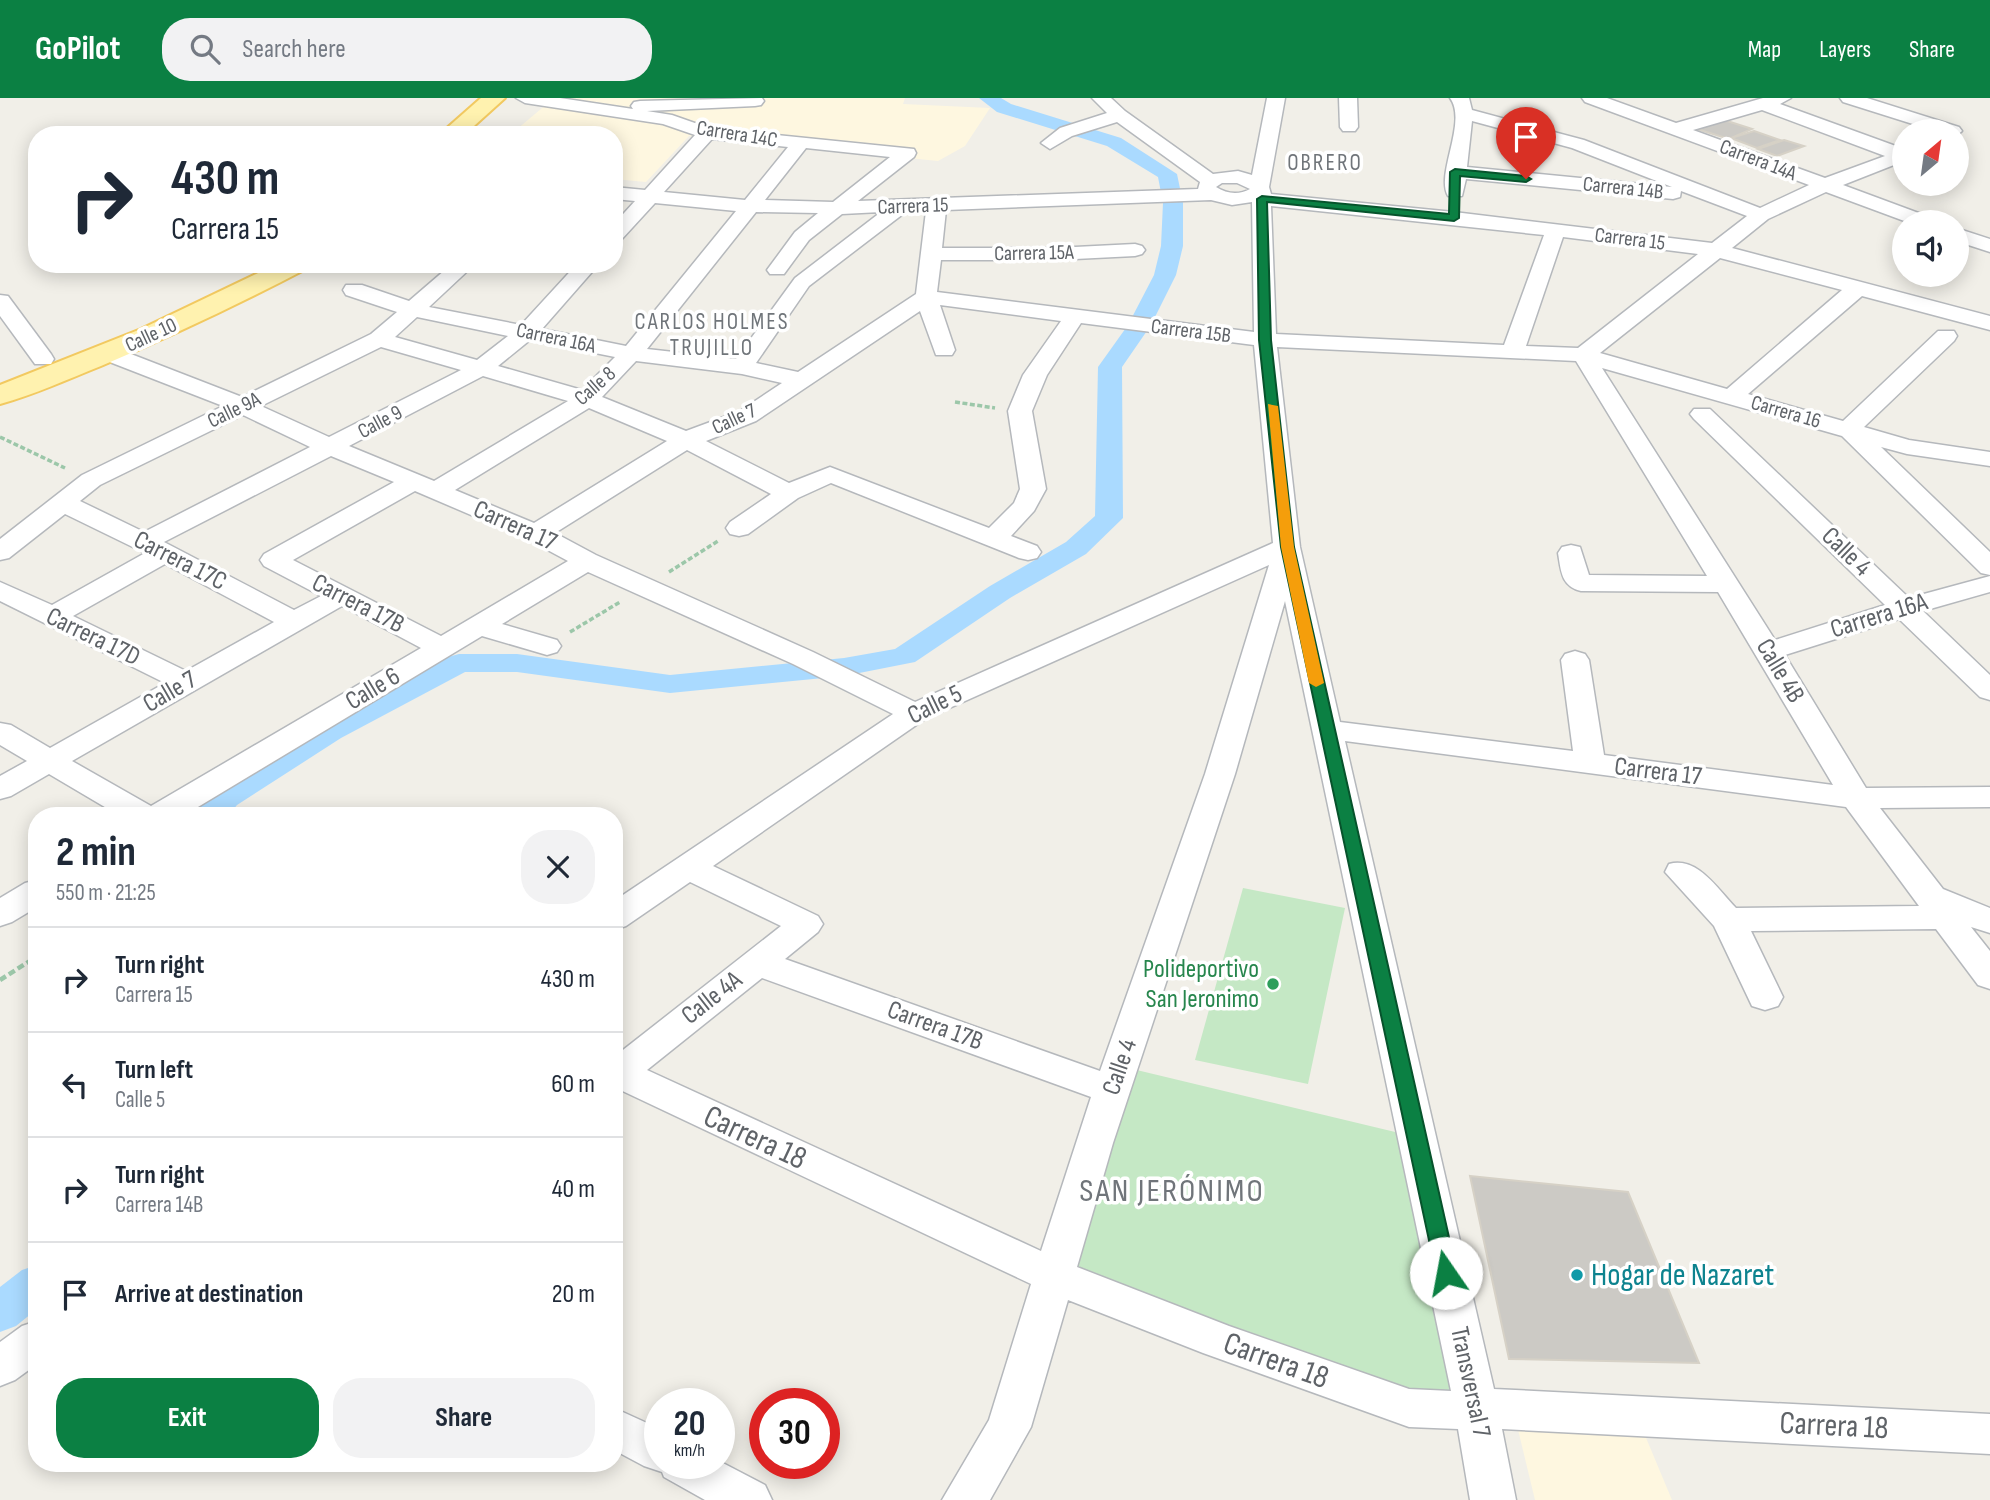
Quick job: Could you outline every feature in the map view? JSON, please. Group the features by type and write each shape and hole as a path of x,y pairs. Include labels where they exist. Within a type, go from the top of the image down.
{"main road":[{"path":"461,126 494,98"},
{"path":"492,126 522,100"},
{"name":"Calle 10","path":"0,375 43,359 238,273"},
{"name":"Calle 10","path":"0,395 110,354 280,273"}],"street":[{"path":"1101,98 1119,116 1211,187"},
{"name":"Transversal 7","path":"1276,98 1261,192 1265,340 1287,547 1476,1408 1493,1500"},
{"path":"1348,98 1349,127"},
{"name":"Carrera 14A","path":"1591,98 1893,210"},
{"path":"1676,129 1782,98"},
{"path":"1849,98 1914,119"},
{"name":"Carrera 14C","path":"522,100 666,119 707,133 907,153 838,208"},
{"path":"618,111 662,103 755,101"},
{"path":"1763,104 1892,151"},
{"path":"1454,218 1461,106"},
{"name":"Carrera 14A","path":"1461,106 1575,163 1706,196 1761,215"},
{"path":"1050,143 1074,129 1119,116"},
{"path":"623,226 707,133"},
{"name":"Calle 8","path":"273,560 424,486 587,399 631,354 800,144"},
{"path":"1583,355 1761,215 1825,185 1892,159"},
{"name":"Carrera 14B","path":"1455,172 1575,163 1706,196"},
{"name":"Carrera 15","path":"623,194 750,206 900,207 1190,196 1238,177 1261,192 1715,250 1990,323"},
{"path":"937,205 926,297 944,350"},
{"name":"Calle 7","path":"742,366 802,282 900,207"},
{"path":"777,270 802,236 838,208"},
{"path":"1513,351 1556,230"},
{"path":"1969,239 1990,246"},
{"name":"Carrera 15A","path":"933,254 1055,254 1135,250"},
{"path":"1823,278 1844,262"},
{"name":"Calle 9A","path":"0,552 91,480 379,339 456,273"},
{"name":"Calle 9","path":"52,616 154,548 331,447 480,369 527,332 581,273"},
{"path":"1731,397 1858,288"},
{"path":"1927,308 1951,288"},
{"name":"Carrera 16A","path":"354,290 413,310 631,354 742,366 803,380"},
{"name":"Carrera 15B","path":"926,297 1265,340 1583,355"},
{"name":"Calle 7","path":"536,533 686,440 748,416 926,297"},
{"path":"0,301 43,359"},
{"path":"994,538 1026,506 1033,489 1020,411 1035,374 1075,316"},
{"path":"1946,336 1848,430 1990,568"},
{"name":"Carrera 16A","path":"379,339 587,399 686,440 789,493"},
{"name":"Carrera 17","path":"110,354 243,406 331,447 536,533 587,561 803,658 914,713"},
{"name":"Carrera 16","path":"1583,355 1907,447 1990,459"},
{"name":"Calle 4B","path":"1583,355 1768,651 1856,798 1990,976"},
{"name":"Calle 4","path":"1702,414 1990,691"},
{"path":"739,528 789,493 830,474 1028,552"},
{"name":"Carrera 17C","path":"63,503 295,622"},
{"name":"Calle 5","path":"623,912 914,713 1287,547"},
{"name":"Calle 4","path":"965,1500 1009,1427 1112,1090 1220,774 1287,547"},
{"path":"1571,553 1576,579 1591,585 1726,584"},
{"name":"Carrera 17B","path":"273,560 443,648"},
{"name":"Calle 6","path":"174,807 587,561"},
{"name":"Carrera 16A","path":"1768,651 1990,584"},
{"name":"Carrera 17D","path":"0,590 187,683"},
{"name":"Calle 7","path":"0,789 340,596"},
{"path":"479,626 547,646"},
{"path":"1575,660 1587,731 1589,763"},
{"name":"Carrera 17","path":"1326,729 1856,798 1976,798"},
{"path":"0,732 129,807"},
{"path":"1976,798 1990,816"},
{"name":"Calle 4A","path":"623,1067 806,924 688,867"},
{"path":"1681,872 1728,920 1765,997"},
{"path":"0,914 28,897"},
{"path":"1728,920 1938,907 1990,921"},
{"name":"Carrera 17B","path":"758,962 1112,1090"},
{"name":"Carrera 18","path":"623,1075 1056,1277 1218,1340 1409,1408 1440,1411 1476,1408 1990,1434"},
{"path":"0,1367 28,1346"},
{"path":"623,1433 644,1444"},
{"path":"710,1479 749,1500"}],"path":[{"path":"955,402 1020,411"},
{"path":"0,437 91,480"},
{"path":"547,646 739,528"},
{"path":"0,980 28,962"}],"shaded area":[{"path":"554,98 905,98 903,104 990,108 965,146 938,161 689,136 646,182 623,180 623,126 521,126"},
{"path":"1514,1413 1639,1421 1672,1500 1535,1500"}],"green space":[{"name":"Polideportivo San Jeronimo","path":"1243,888 1345,908 1308,1084 1195,1060"},
{"path":"1120,1066 1416,1137 1476,1408 1399,1405 1056,1277"}],"building":[{"path":"1721,119 1752,129 1729,139 1697,129"},
{"path":"1754,131 1780,140 1757,148 1731,138"},
{"path":"1784,140 1804,146 1777,156 1758,149"},
{"name":"Hogar de Nazaret","path":"1470,1176 1628,1192 1699,1363 1509,1359"}],"waterway":[{"path":"217,807 225,797 330,731 459,663 517,663 670,684 844,667 904,656 1000,592 1076,548 1109,518 1110,367 1139,325 1165,275 1172,246 1173,203 1167,174 1114,142 1004,108 988,98"},
{"path":"0,1313 28,1290"}],"slow traffic":[{"path":"1272,406 1287,547 1316,683"}],"place":[{"name":"Polideportivo San Jeronimo","path":"1273,984"},
{"name":"Hogar de Nazaret","path":"1577,1275"}],"district":[{"name":"OBRERO","path":"1325,163"},
{"name":"CARLOS HOLMES TRUJILLO","path":"712,335"},
{"name":"SAN JERÓNIMO","path":"1172,1191"}],"route":[{"path":"1446,1273 1287,547 1265,340 1262,199 1454,218 1455,172 1526,179"}]}
